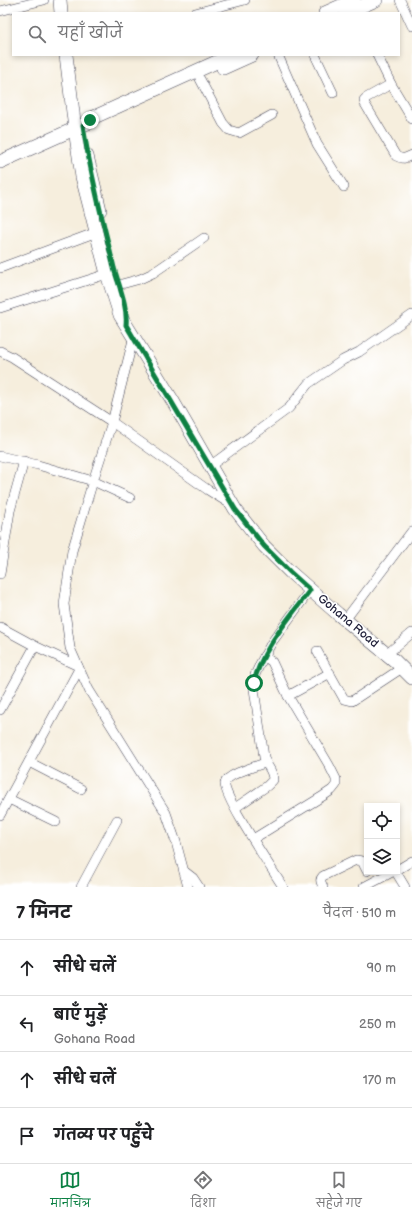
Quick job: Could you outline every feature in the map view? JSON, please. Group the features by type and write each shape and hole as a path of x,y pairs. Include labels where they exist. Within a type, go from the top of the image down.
{"main road":[{"path":"60,0 61,12"},
{"path":"69,0 70,12"},
{"path":"332,12 353,9 376,0"},
{"path":"66,56 82,126 88,163 118,285 127,312 126,325"},
{"path":"75,56 82,126"},
{"path":"82,126 92,118 230,56"},
{"path":"0,162 82,126 142,105 250,56"},
{"name":"Gohana Road","path":"82,126 82,177 107,274 120,316 134,336 233,506 264,546 290,572 387,654 412,678"}],"street":[{"path":"0,11 44,0"},
{"path":"199,12 245,0"},
{"path":"400,0 412,26"},
{"path":"278,56 317,144 344,187"},
{"path":"315,56 333,93"},
{"path":"377,56 391,84 412,119"},
{"path":"200,79 228,130 239,133 272,115"},
{"path":"391,84 366,98 364,100 365,104 396,156 400,159 412,155"},
{"path":"0,268 97,232"},
{"path":"118,285 153,273 204,238"},
{"path":"0,308 107,274"},
{"path":"210,466 289,408 308,384 359,352 412,314"},
{"path":"134,336 112,422 72,551 64,604 70,648 89,690 166,813 188,887"},
{"path":"0,351 12,357 112,422 233,506"},
{"path":"0,456 24,461 93,481 130,498"},
{"path":"0,574 10,511 24,461"},
{"path":"345,620 412,531"},
{"path":"235,808 267,786 273,780 273,773 265,763 254,689 256,675 264,656 310,590"},
{"path":"0,627 79,668"},
{"path":"387,654 412,633"},
{"path":"0,710 35,646"},
{"path":"317,651 344,699 352,701 402,668"},
{"path":"253,839 328,793 336,784 336,779 329,765 288,696 272,662 264,656"},
{"path":"0,815 79,668"},
{"path":"288,696 330,673"},
{"path":"29,762 81,789"},
{"path":"265,763 234,775 227,780 225,784 226,791 253,839 283,887"},
{"path":"9,799 56,822"},
{"path":"81,887 117,820"},
{"path":"323,887 320,882 323,876 356,860 362,861 364,865"},
{"path":"400,869 412,861"},
{"path":"184,871 193,878 199,887"},
{"path":"369,875 373,882"},
{"path":"364,887 386,875"},
{"path":"399,875 405,887"}],"route":[{"path":"90,120 88,123 83,125 88,163 119,288 127,312 126,325 174,403 235,509 264,546 310,590 272,642 260,664 254,683"}]}
